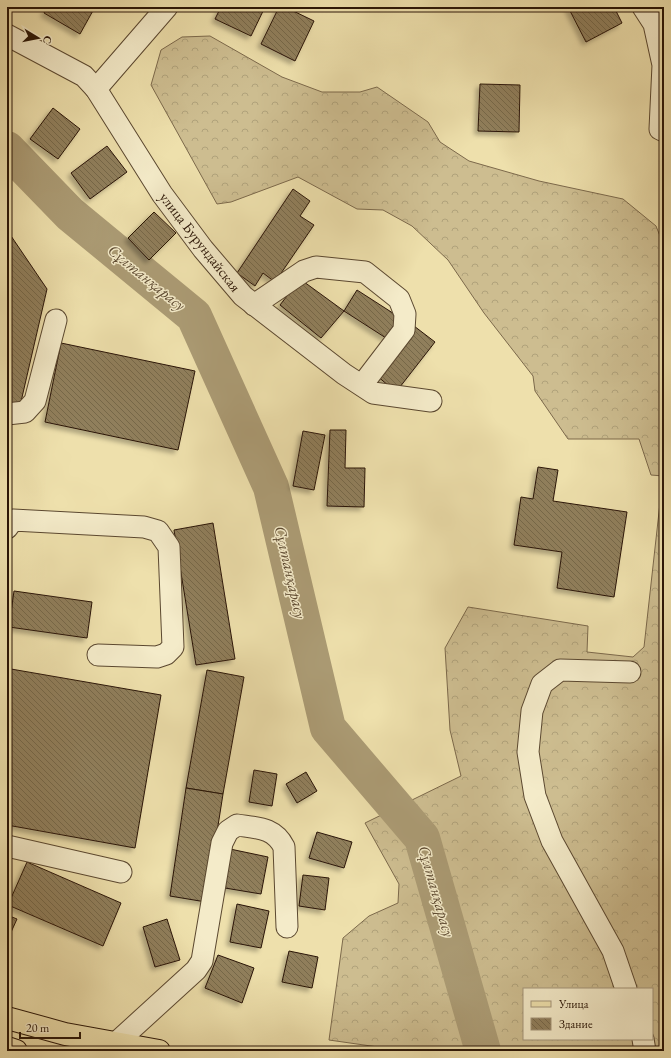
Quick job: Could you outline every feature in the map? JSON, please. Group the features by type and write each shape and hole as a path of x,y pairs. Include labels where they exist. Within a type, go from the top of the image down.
{"main road":[{"path":"7,1018 66,1042 116,1043 159,1051"},
{"path":"7,1048 16,1051"}],"street":[{"path":"96,89 167,7"},
{"path":"643,7 654,24 664,65 660,129 664,131"},
{"name":"улица Бурундайская","path":"7,35 84,76 96,89 162,194 203,250 243,296 344,374 373,393 431,401"},
{"path":"254,305 304,271 316,267 365,272 399,299 405,314 404,330 362,385"},
{"path":"7,414 25,412 35,401 56,320"},
{"path":"7,528 13,520 144,527 158,531 169,548 172,647 166,654 157,657 98,655"},
{"path":"626,988 613,951 552,841 534,796 528,752 532,711 542,684 560,670 630,672"},
{"path":"116,1043 196,970 202,961 222,843 228,831 237,825 269,830 281,840 284,847 287,927"},
{"path":"7,846 121,872"},
{"path":"643,1040 645,1051"}],"green space":[{"path":"210,36 282,77 322,92 360,92 377,87 428,122 440,142 469,161 539,181 623,199 656,226 664,246 664,1051 406,1051 329,1040 343,938 369,916 398,903 399,884 365,823 461,776 450,730 445,648 468,607 588,626 587,652 633,657 644,647 663,476 651,475 639,439 568,439 535,391 533,376 484,313 448,260 412,226 383,210 357,209 298,177 231,202 217,204 151,85 161,50 182,37"}],"building":[{"path":"47,7 95,7 80,34 44,13"},
{"path":"221,7 265,7 251,36 215,19"},
{"path":"279,7 285,7 314,21 295,61 261,44"},
{"path":"568,7 614,7 622,23 586,42"},
{"path":"480,84 520,85 519,132 478,131"},
{"path":"53,108 80,129 58,159 30,139"},
{"path":"107,146 127,172 90,199 71,173"},
{"path":"293,189 310,201 300,216 314,225 275,282 263,273 255,286 237,273"},
{"path":"154,212 176,233 149,260 128,238"},
{"path":"7,230 47,289 20,406 7,403"},
{"path":"300,279 344,311 321,338 280,305"},
{"path":"357,290 399,317 386,338 344,311"},
{"path":"414,326 435,342 396,392 376,375"},
{"path":"61,343 195,371 178,450 45,422"},
{"path":"330,430 346,430 345,468 365,468 364,507 327,506"},
{"path":"303,431 325,435 314,490 293,486"},
{"path":"538,467 558,470 553,501 627,512 614,597 557,588 562,552 514,545 521,497 533,499"},
{"path":"213,523 235,659 196,665 174,530"},
{"path":"14,591 92,602 87,638 9,627"},
{"path":"11,669 161,695 135,848 7,825 7,692"},
{"path":"207,670 244,677 223,794 186,788"},
{"path":"254,770 277,774 272,806 249,802"},
{"path":"306,772 317,791 297,803 286,784"},
{"path":"186,788 223,794 206,902 170,896"},
{"path":"317,832 352,842 344,868 309,858"},
{"path":"230,849 268,857 261,894 225,888"},
{"path":"27,862 121,903 103,946 8,905"},
{"path":"303,875 329,878 325,910 299,906"},
{"path":"237,904 269,911 261,948 230,942"},
{"path":"7,915 17,919 7,941"},
{"path":"167,919 180,960 155,967 143,927"},
{"path":"289,951 318,957 312,988 282,982"},
{"path":"218,955 254,968 242,1003 205,988"}],"waterway":[{"name":"Сұлтанқарасу","path":"7,149 70,214 194,316 271,487 328,728 422,838 483,1051"}]}
